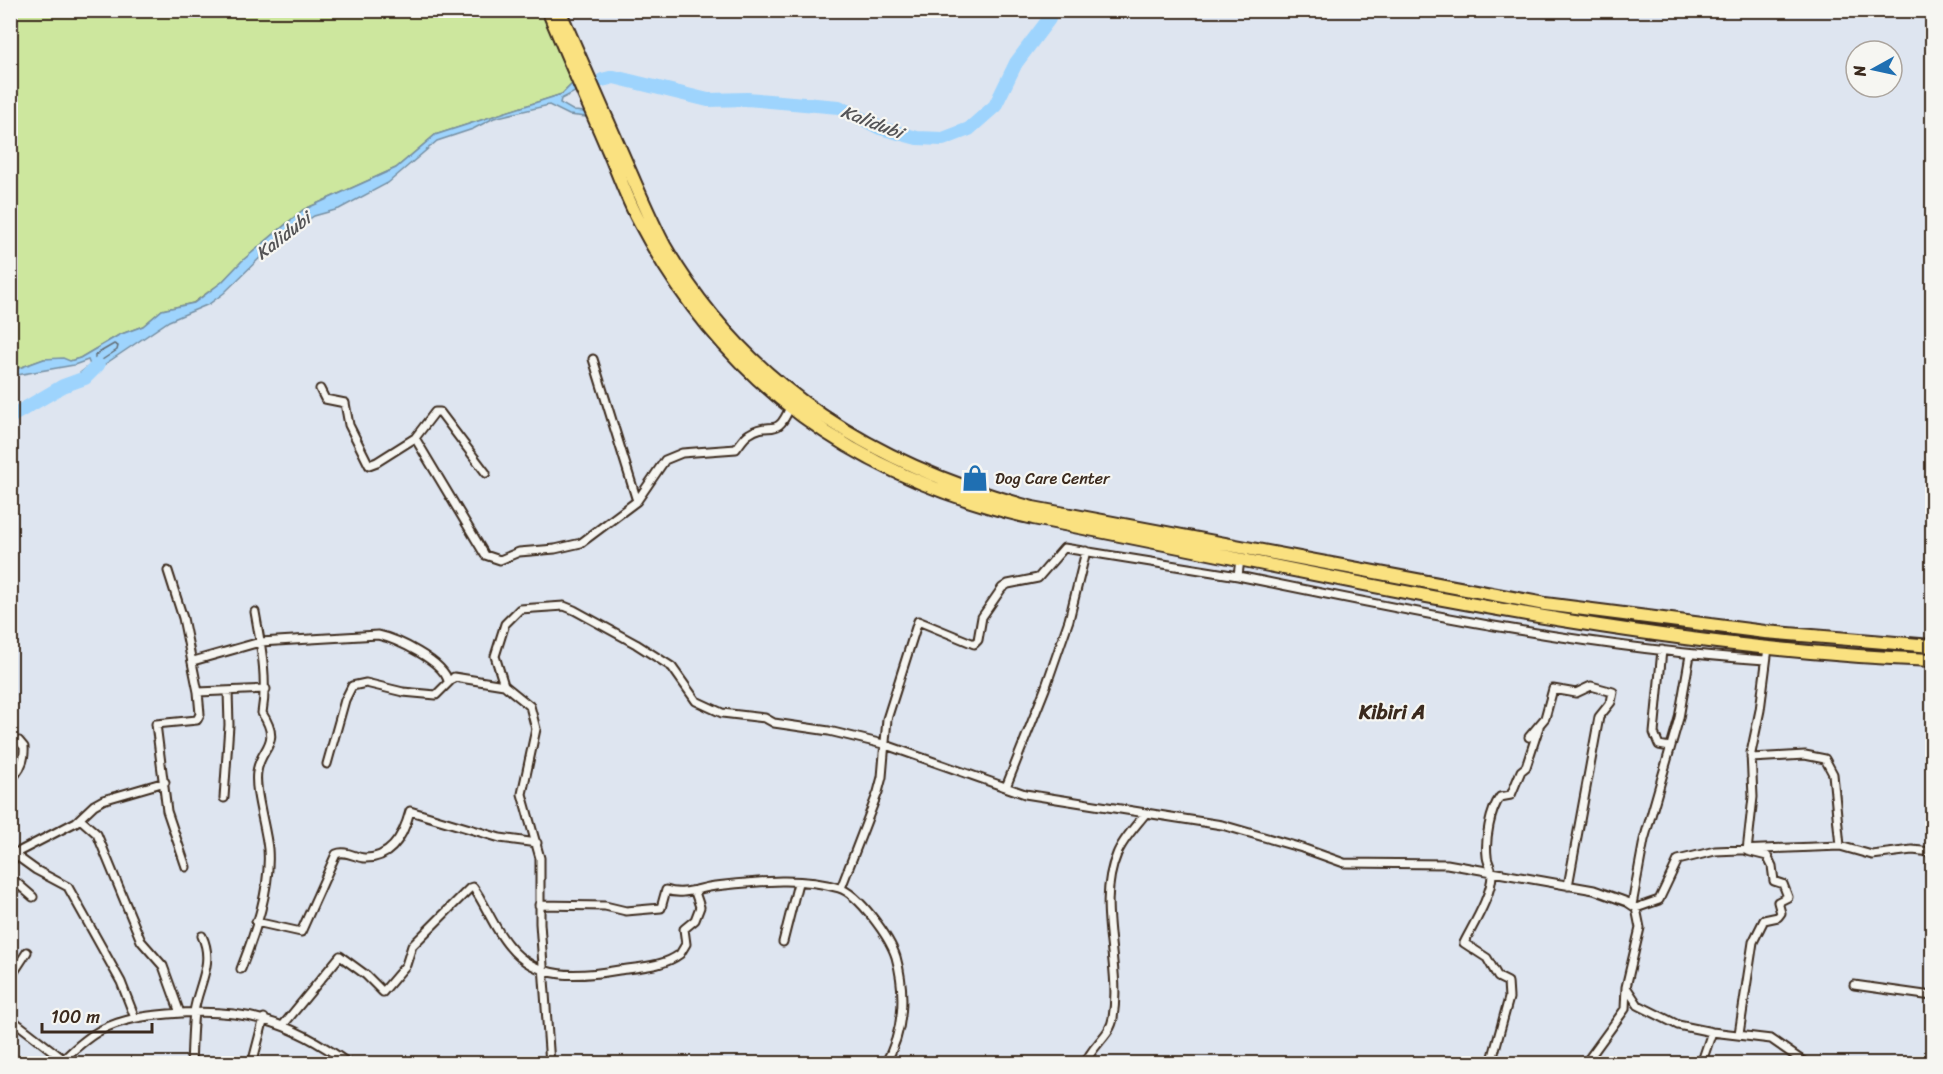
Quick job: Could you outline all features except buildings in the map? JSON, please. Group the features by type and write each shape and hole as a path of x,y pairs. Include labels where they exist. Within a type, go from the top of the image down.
{"highway":[{"path":"548,10 644,217 693,308 735,357 790,408 819,430 876,464 962,499 1033,518 1578,621 1768,648 1932,660"},
{"path":"559,10 644,217 705,306 757,364 849,434 917,469 967,488 1045,510 1545,604 1776,634 1932,646"}],"street":[{"path":"593,359 637,501"},
{"path":"320,389 325,399 345,403 349,426 369,465 415,438 435,412 440,412 486,473"},
{"path":"415,438 485,555 500,560 519,552 555,549 581,543 637,501 664,460 682,453 736,449 748,434 763,428 777,428 783,423 790,408"},
{"path":"841,888 878,792 884,763 883,744 887,719 918,621 974,644 978,639 982,617 1002,588 1008,584 1038,578 1064,548 1238,576 1501,628 1690,655 1765,660"},
{"path":"1006,787 1045,689 1069,620 1086,551"},
{"path":"1238,576 1240,558"},
{"path":"168,571 193,661 200,714 197,720 156,724 167,811 186,867"},
{"path":"504,685 495,656 505,624 520,609 564,606 636,644 672,667 696,701 722,713 765,718 774,723 829,730 883,744 1025,794 1222,825 1302,848 1344,863 1447,864 1471,867 1492,874 1594,890 1634,906 1659,900 1676,865 1683,857 1715,851 1840,846 1872,855 1912,849 1932,852"},
{"path":"241,969 256,922 268,866 268,850 257,775 270,744 269,724 262,713 266,689 255,612"},
{"path":"1576,638 1578,621"},
{"path":"193,661 260,642 378,634 394,639 441,668 448,681"},
{"path":"1747,851 1753,804 1751,758 1768,648"},
{"path":"1662,650 1654,733 1659,745 1670,747"},
{"path":"1585,1064 1625,1009 1626,987 1640,928 1634,906 1644,840 1679,718 1690,655"},
{"path":"327,764 345,700 352,686 366,683 403,692 436,695 454,677 504,685 530,706 536,729 522,794 537,843 540,871 539,905 550,1064"},
{"path":"1529,737 1545,718 1553,689 1576,693 1591,686 1613,692 1611,702 1600,713 1595,733 1568,886"},
{"path":"198,692 266,689"},
{"path":"224,798 229,725 228,691"},
{"path":"1491,1064 1509,998 1508,982 1498,977 1487,958 1464,943 1482,909 1492,874 1487,856 1489,827 1495,806 1500,797 1511,795 1521,771 1526,767 1539,727"},
{"path":"10,780 19,770 25,755 24,747 19,741"},
{"path":"1751,758 1805,755 1825,759 1833,774 1840,846"},
{"path":"11,852 25,848 80,819 88,810 103,800 165,782"},
{"path":"256,922 301,932 336,854 342,852 366,858 392,848 404,831 410,811 501,838 537,843"},
{"path":"1085,1064 1113,1019 1114,968 1108,912 1113,866 1120,848 1146,813"},
{"path":"80,819 97,834 141,941 163,966 180,1013"},
{"path":"1739,1034 1755,937 1764,920 1778,918 1781,913 1778,902 1788,897 1783,884 1774,881 1772,866 1767,856 1747,851"},
{"path":"11,852 36,870 68,887 121,982 135,1018"},
{"path":"10,877 33,897"},
{"path":"539,905 605,906 634,911 661,908 666,890 695,892 713,886 798,883 841,888 867,911 885,933 900,970 900,1029 896,1044 885,1064"},
{"path":"783,942 798,883"},
{"path":"284,1024 340,956 366,975 382,992 406,965 412,946 473,887 509,946 545,972 581,976 654,965 675,958 684,950 684,929 694,920 700,907 695,892"},
{"path":"191,1064 194,1012 208,964 207,946 202,936"},
{"path":"10,978 27,952"},
{"path":"1854,985 1932,996"},
{"path":"1626,987 1638,1005 1678,1025 1712,1032 1771,1039 1807,1064"},
{"path":"1625,1009 1638,1005"},
{"path":"10,1018 61,1061 103,1029 135,1018 218,1011 264,1018 284,1024 349,1064"},
{"path":"252,1064 264,1018"},
{"path":"1701,1064 1712,1032"}],"green space":[{"path":"11,11 541,11 572,84 562,94 435,135 396,168 303,210 242,261 222,282 193,303 162,310 143,326 119,335 80,358 70,361 44,359 11,371"}],"water":[{"path":"572,84 575,92 561,99 560,103 574,111 585,112 587,117 569,115 549,105 494,118 473,129 437,141 388,183 339,209 314,216 277,241 224,293 209,304 169,321 83,379 80,373 90,365 88,360 74,365 11,376 11,371 44,359 63,358 70,361 80,358 119,335 143,326 162,310 194,303 222,282 242,261 303,210 396,168 435,135 562,94"}],"waterway":[{"name":"Kalidubi","path":"602,80 614,77 708,100 747,99 839,107 880,128 917,138 943,139 969,129 995,106 1016,63 1049,19"},
{"name":"Kalidubi","path":"10,417 63,386 85,378 98,365"}],"place":[{"name":"Dog Care Center","path":"975,478"}],"district":[{"name":"Kibiri A","path":"1392,712"}]}
